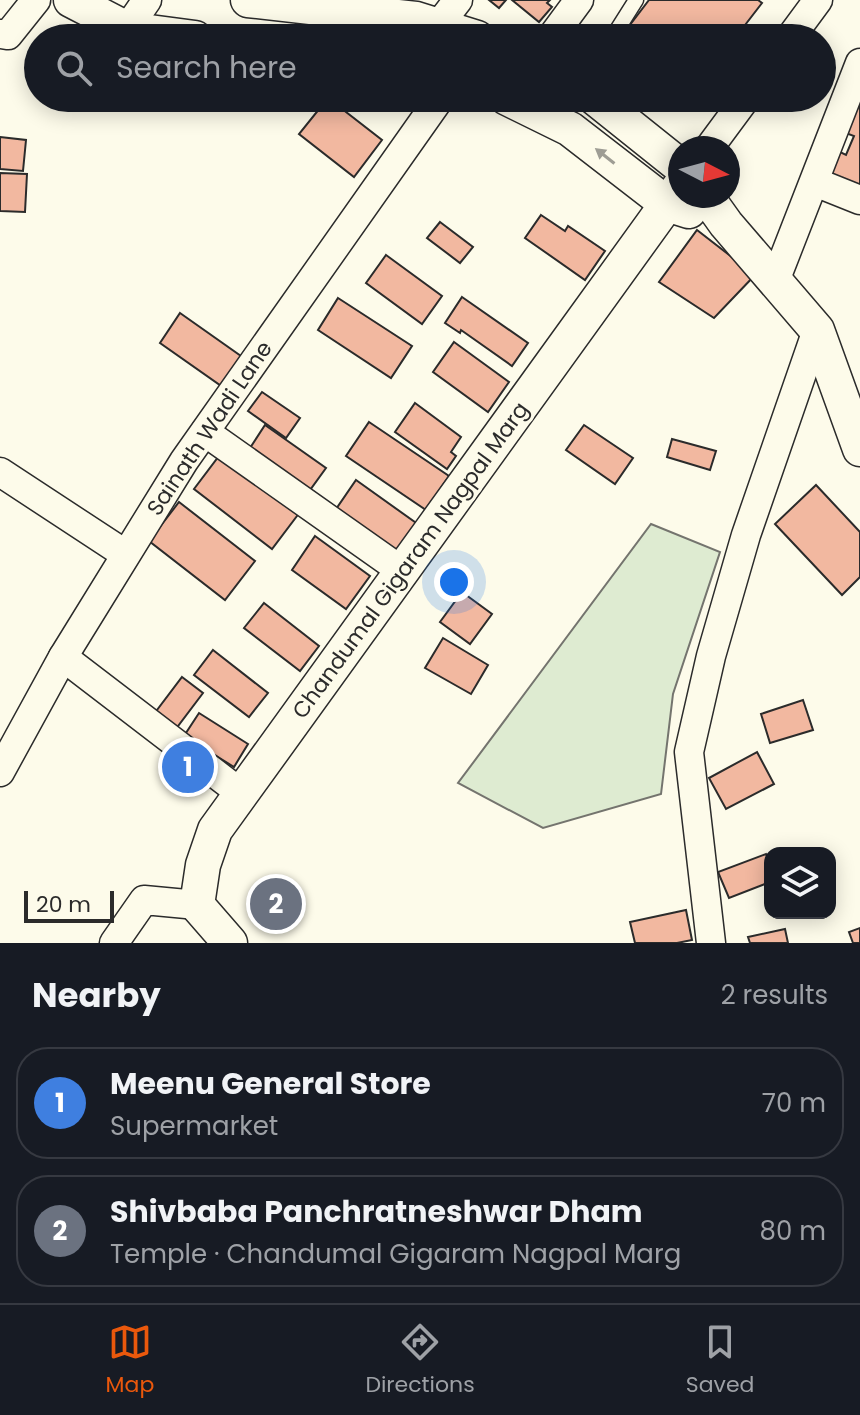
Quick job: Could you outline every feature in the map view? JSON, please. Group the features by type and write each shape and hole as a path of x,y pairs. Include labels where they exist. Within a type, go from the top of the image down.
{"street":[{"path":"0,34 8,35 36,0"},
{"path":"71,0 117,24"},
{"path":"130,24 147,0"},
{"path":"248,0 416,19 448,13"},
{"path":"561,24 579,0"},
{"path":"800,24 818,0"},
{"path":"775,281 860,63"},
{"name":"Sainath Wadi Lane","path":"0,772 63,657 125,554 205,432 430,112"},
{"path":"560,112 570,129 668,191"},
{"path":"612,112 668,156"},
{"path":"718,136 736,112"},
{"path":"815,182 860,200"},
{"name":"Chandumal Gigaram Nagpal Marg","path":"197,905 203,865 215,830 668,203"},
{"path":"697,208 726,224"},
{"path":"715,208 817,330 860,449"},
{"path":"711,943 689,752 711,656 746,535 817,330"},
{"path":"205,432 402,571"},
{"path":"0,472 125,554"},
{"path":"63,657 242,794"},
{"path":"114,943 144,900 197,905 230,943"}],"lane":[{"path":"621,24 636,0"}],"green space":[{"path":"651,524 720,552 673,694 661,794 543,828 458,783"}],"building":[{"path":"489,0 506,0 499,8"},
{"path":"512,0 550,0 547,3 552,7 539,22"},
{"path":"649,0 758,0 762,3 746,24 631,24"},
{"path":"860,88 860,188 824,173 834,149 846,155 854,136 843,132"},
{"path":"317,112 346,112 382,140 354,177 299,134"},
{"path":"0,137 26,140 23,171 0,169"},
{"path":"0,173 27,174 25,212 0,211"},
{"path":"541,215 565,231 568,226 605,251 585,280 525,238"},
{"path":"440,222 473,247 460,263 427,238"},
{"path":"697,230 755,275 714,318 659,282"},
{"path":"386,255 442,296 422,324 366,283"},
{"path":"462,297 528,343 512,366 461,330 460,333 445,323"},
{"path":"338,298 412,346 391,378 318,330"},
{"path":"180,313 248,361 227,390 160,343"},
{"path":"454,342 509,382 488,412 433,372"},
{"path":"262,392 300,418 286,438 248,411"},
{"path":"415,403 461,437 451,452 456,456 447,469 395,432"},
{"path":"369,422 449,476 426,510 346,456"},
{"path":"265,425 326,468 310,490 250,448"},
{"path":"584,425 633,458 615,484 566,450"},
{"path":"672,439 716,451 710,470 667,457"},
{"path":"222,452 300,512 272,549 194,489"},
{"path":"356,480 419,525 397,556 334,512"},
{"path":"816,485 860,532 860,577 842,595 775,524"},
{"path":"179,502 255,561 225,600 149,541"},
{"path":"315,536 370,576 346,609 292,570"},
{"path":"462,592 492,614 470,644 440,622"},
{"path":"264,603 319,646 300,671 244,628"},
{"path":"443,638 488,665 471,694 425,668"},
{"path":"213,650 268,693 249,717 194,675"},
{"path":"182,677 203,693 175,730 154,714"},
{"path":"803,700 813,730 770,743 761,714"},
{"path":"199,713 248,744 234,767 184,736"},
{"path":"757,752 774,784 726,809 709,778"},
{"path":"764,855 764,884 729,898 718,872"},
{"path":"686,910 692,940 635,943 630,922"},
{"path":"860,928 860,943 853,943 849,932"},
{"path":"785,929 788,943 750,943 748,937"}],"place":[{"name":"Meenu General Store","path":"188,767"},
{"name":"Shivbaba Panchratneshwar Dham","path":"276,904"}]}
